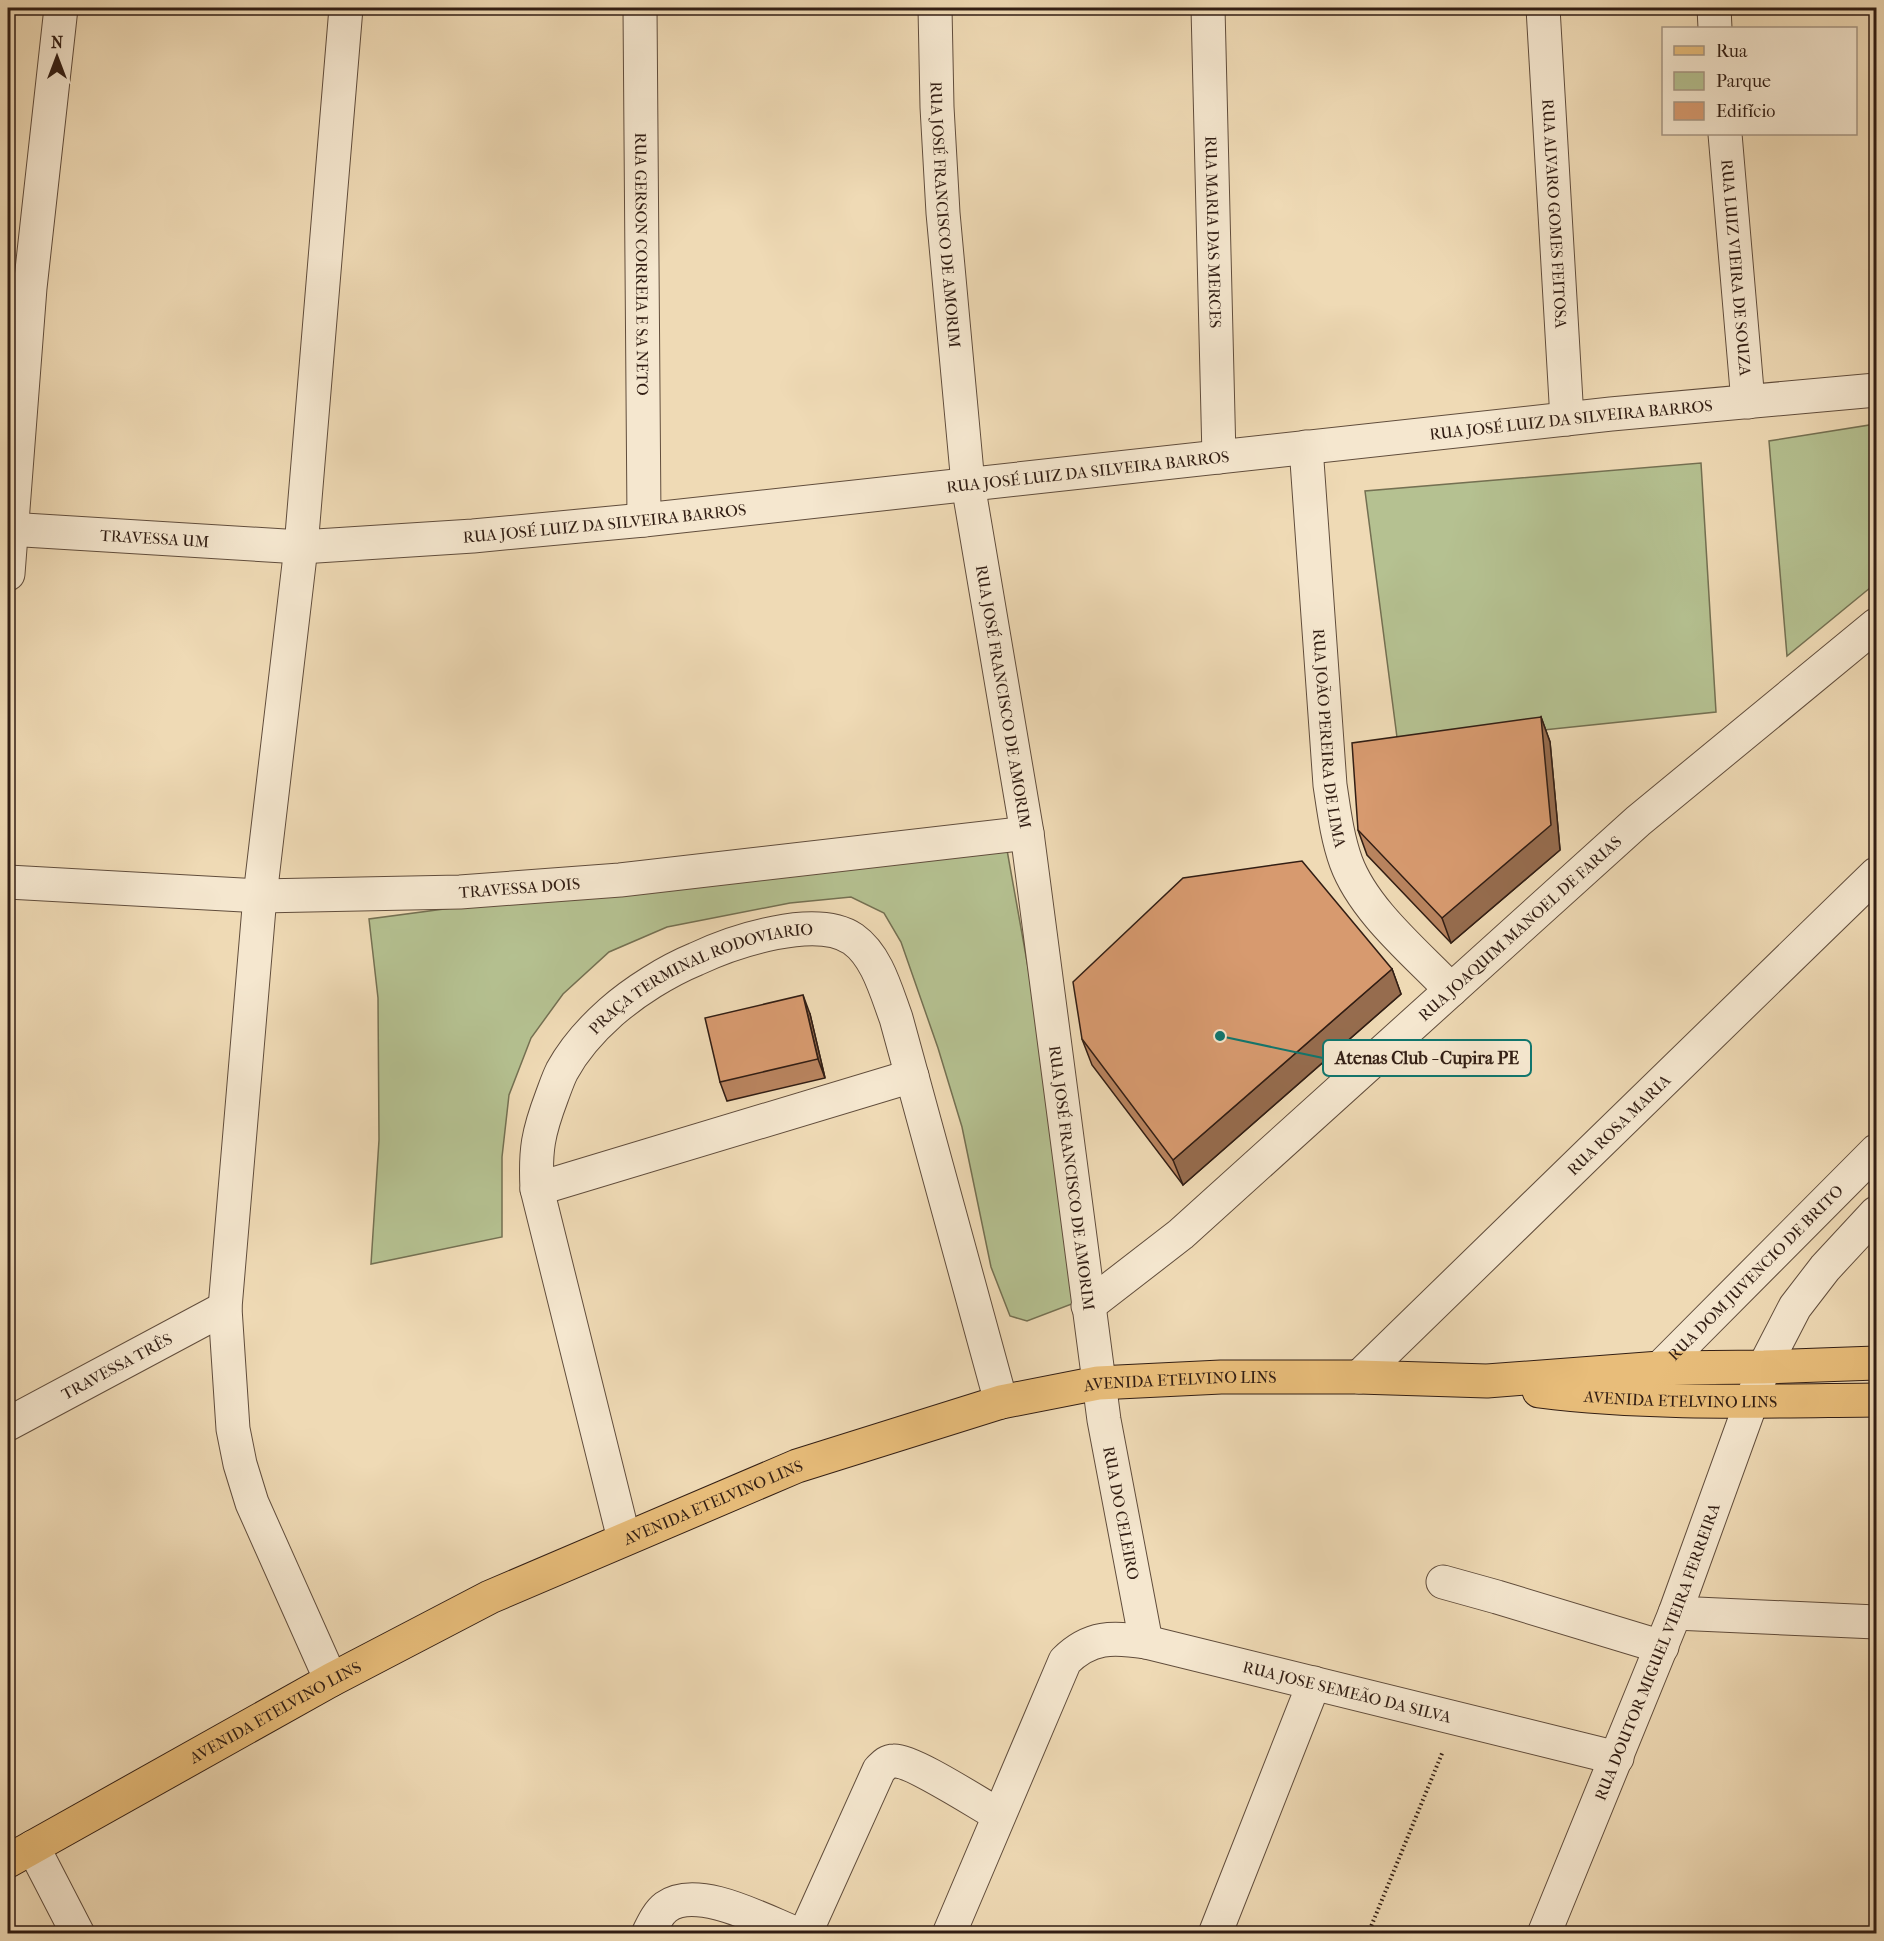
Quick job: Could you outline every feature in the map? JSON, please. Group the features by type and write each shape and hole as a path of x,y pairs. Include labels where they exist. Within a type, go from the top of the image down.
{"main road":[{"name":"AVENIDA ETELVINO LINS","path":"20,1854 331,1680 490,1597 797,1466 1000,1402 1098,1383 1221,1377 1359,1377 1487,1381 1660,1368 1876,1363"},
{"name":"AVENIDA ETELVINO LINS","path":"1487,1381 1581,1397 1631,1400 1876,1401"}],"street":[{"path":"8,574 19,288 61,8"},
{"path":"331,1680 252,1503 240,1464 232,1418 225,1308 260,896 301,547 346,8"},
{"name":"RUA GERSON CORREIA E SA NETO","path":"640,8 644,520"},
{"name":"RUA JOSÉ FRANCISCO DE AMORIM","path":"935,8 937,106 943,213 968,484 1027,833 1098,1383"},
{"name":"RUA MARIA DAS MERCES","path":"1208,8 1219,457"},
{"name":"RUA ALVARO GOMES FEITOSA","path":"1543,8 1567,418"},
{"path":"1714,8 1716,27"},
{"name":"RUA LUIZ VIEIRA DE SOUZA","path":"1725,135 1748,402"},
{"name":"RUA JOSÉ LUIZ DA SILVEIRA BARROS","path":"301,547 473,536 644,520 1567,418 1876,390"},
{"name":"RUA JOÃO PEREIRA DE LIMA","path":"1306,447 1330,785 1336,826 1347,863 1362,894 1390,927 1451,990"},
{"name":"TRAVESSA UM","path":"10,529 301,547"},
{"name":"RUA JOAQUIM MANOEL DE FARIAS","path":"1088,1306 1181,1234 1638,821 1876,625"},
{"name":"TRAVESSA DOIS","path":"8,882 260,896 460,892 620,880 1027,833"},
{"name":"RUA ROSA MARIA","path":"1359,1377 1876,874"},
{"name":"PRAÇA TERMINAL RODOVIARIO","path":"624,1539 537,1189 535,1159 540,1127 561,1071 585,1039 611,1011 661,977 697,958 751,939 802,928 838,931 854,940 867,953 880,974 896,1018 1000,1402"},
{"path":"537,1189 912,1076"},
{"name":"RUA DOM JUVENCIO DE BRITO","path":"1660,1368 1876,1151"},
{"path":"1764,1367 1795,1307 1825,1268 1876,1213"},
{"name":"TRAVESSA TRÊS","path":"8,1424 225,1308"},
{"name":"RUA DOUTOR MIGUEL VIEIRA FERREIRA","path":"1544,1934 1662,1647 1764,1367"},
{"name":"RUA DO CELEIRO","path":"1098,1383 1146,1642"},
{"path":"1443,1582 1497,1596 1662,1647"},
{"path":"1675,1613 1876,1622"},
{"name":"RUA JOSE SEMEÃO DA SILVA","path":"999,1815 1065,1661 1077,1649 1092,1642 1108,1639 1146,1642 1617,1758"},
{"path":"1215,1934 1314,1683"},
{"path":"805,1934 879,1770 885,1763 893,1761 914,1766 999,1815 949,1934"},
{"path":"20,1854 78,1934"},
{"path":"648,1934 664,1908 678,1900 692,1899 712,1900 797,1934"}],"path":[{"path":"1368,1934 1456,1718"}],"green space":[{"path":"1876,424 1876,583 1787,656 1769,441"},
{"path":"1701,463 1716,712 1398,745 1365,491"},
{"path":"1007,850 1079,1252 1077,1302 1027,1321 1010,1316 991,1267 962,1127 938,1048 901,942 884,913 851,897 790,903 667,927 609,952 563,994 531,1038 509,1095 502,1157 502,1237 371,1264 379,1140 378,998 369,919 579,891"}],"building":[{"path":"1541,717 1551,825 1442,918 1358,830 1352,743"},
{"path":"1302,861 1392,969 1173,1160 1082,1039 1073,982 1183,878"},
{"path":"803,995 818,1059 720,1082 705,1018"}],"place":[{"name":"Atenas Club - Cupira PE","path":"1220,1036"}]}
